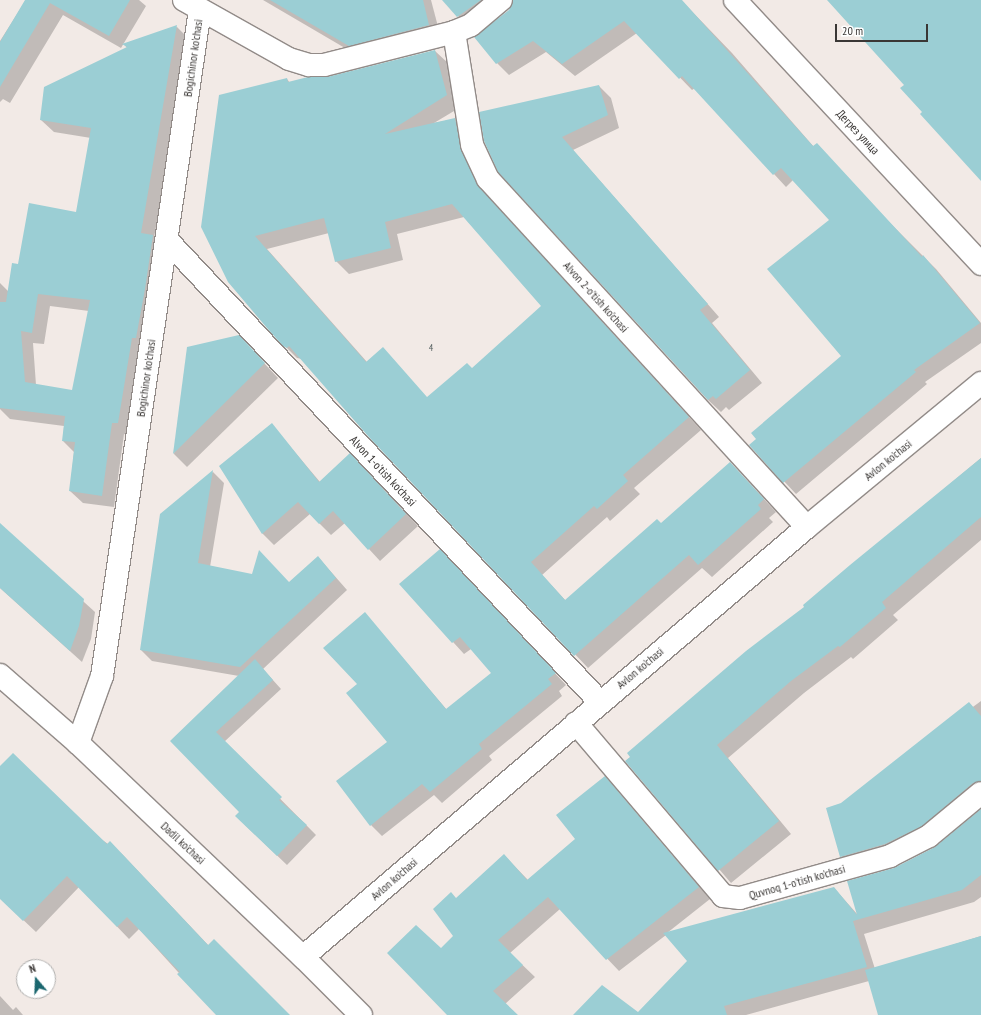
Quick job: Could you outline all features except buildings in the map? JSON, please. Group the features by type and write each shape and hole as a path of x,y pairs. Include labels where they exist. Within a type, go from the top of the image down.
{"street":[{"name":"Bogichinor ko'chasi","path":"78,743 102,676 167,240 192,5 289,59 309,65 324,65 454,32 471,25 501,0"},
{"name":"Дегрез улица","path":"735,0 981,264"},
{"name":"Alvon 2-o'tish ko'chasi","path":"454,32 472,145 488,179 807,527"},
{"name":"Alvon 1-o'tish ko'chasi","path":"167,240 600,702"},
{"name":"Avlon ko'chasi","path":"303,957 600,702 807,527 981,383"},
{"name":"Dadil ko'chasi","path":"4,688 78,743 303,957 361,1015"},
{"name":"Quvnoq 1-o'tish ko'chasi","path":"576,723 723,896 740,898 890,856 929,836 981,793"}]}
